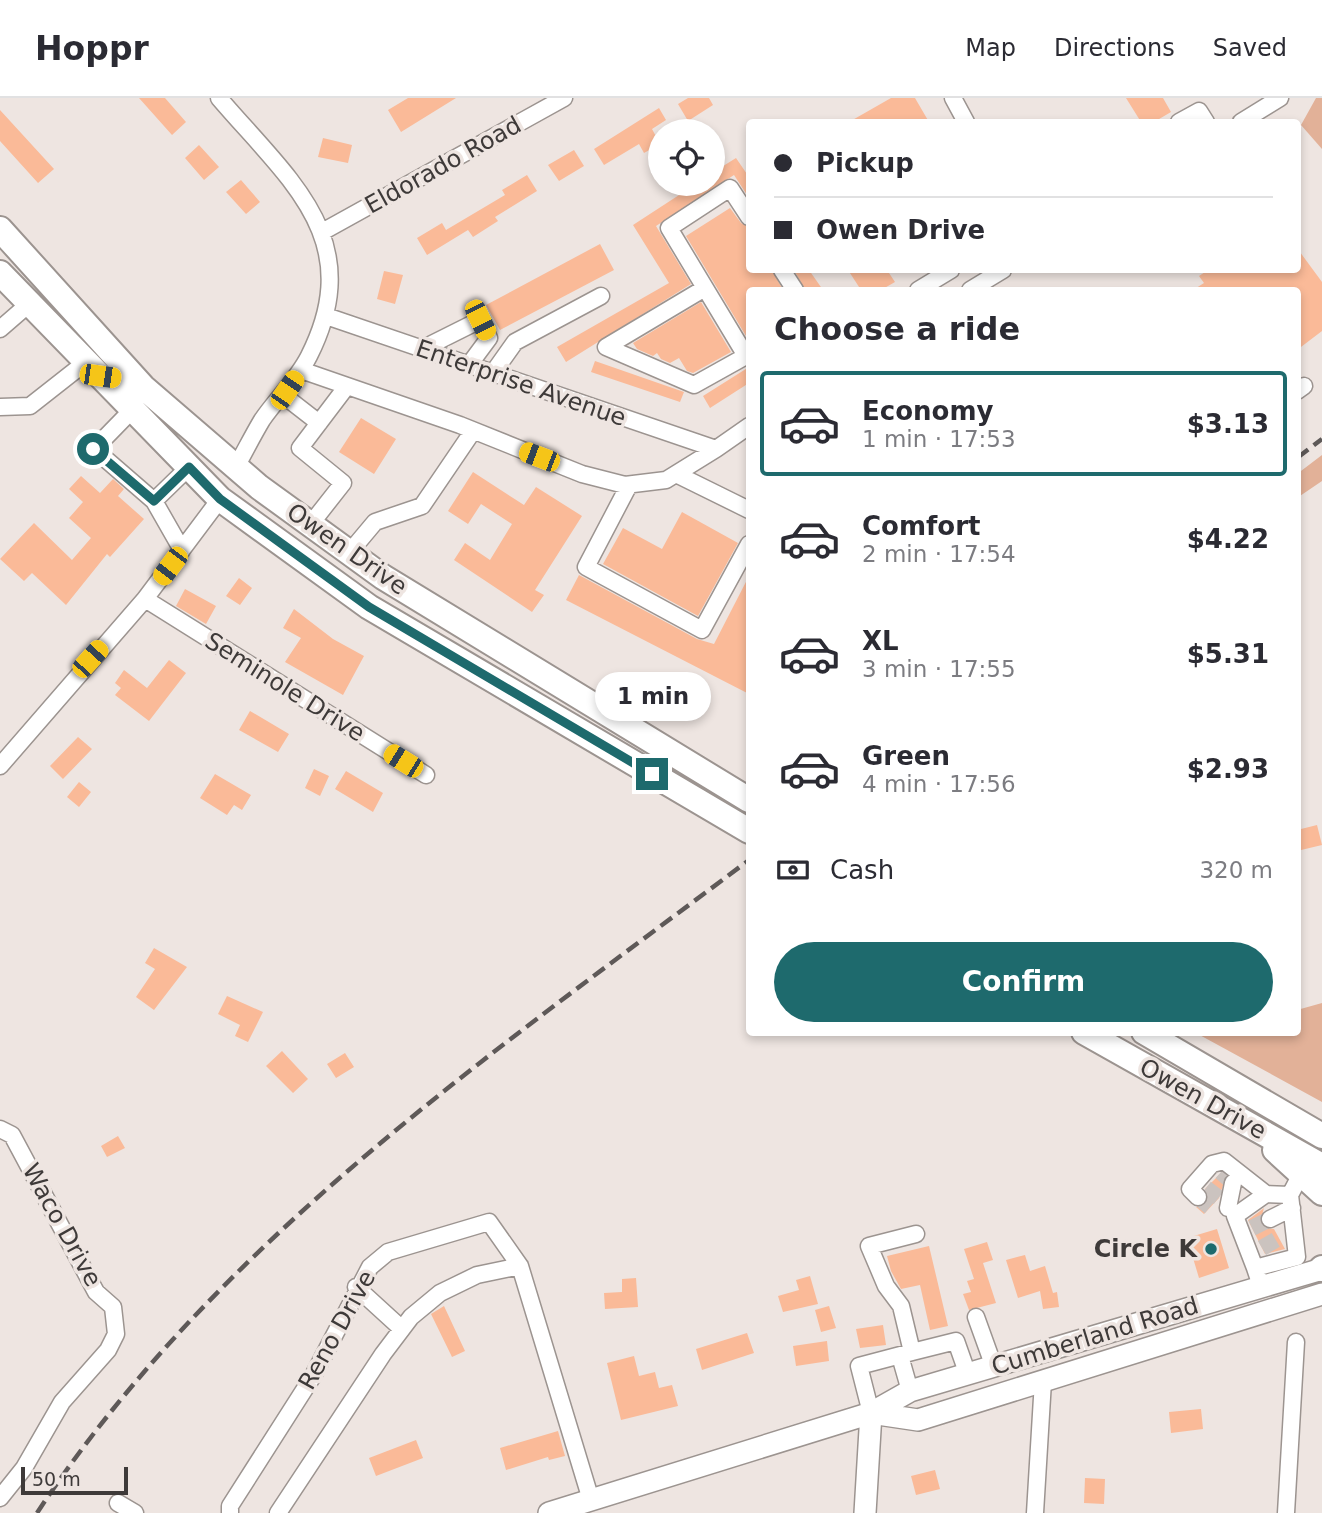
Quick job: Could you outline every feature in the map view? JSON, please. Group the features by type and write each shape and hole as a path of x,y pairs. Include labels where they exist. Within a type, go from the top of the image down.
{"highway":[{"name":"Owen Drive","path":"0,229 143,387 236,467 310,525 379,575 746,799"},
{"name":"Owen Drive","path":"0,273 220,499 369,607 746,829"},
{"path":"93,369 120,379 170,430 208,462 222,470 236,467"},
{"path":"220,499 236,488 250,495 347,570 379,575"},
{"name":"Owen Drive","path":"1091,1036 1247,1123 1301,1186 1322,1193"},
{"name":"Owen Drive","path":"1151,1036 1322,1136"}],"main road":[{"name":"Cumberland Road","path":"549,1513 871,1413 910,1391 994,1367 1257,1264 1322,1268"},
{"name":"Cumberland Road","path":"871,1413 918,1420 1322,1294"},
{"path":"865,1513 871,1413"}],"street":[{"path":"219,98 305,198 322,232 330,271 326,316 301,370 262,420 236,467"},
{"name":"Eldorado Road","path":"322,232 564,98"},
{"path":"953,98 965,119"},
{"path":"1246,119 1280,98"},
{"path":"1184,119 1199,111 1204,119"},
{"path":"705,288 606,347 694,385 746,356 669,228 730,188 746,212"},
{"path":"923,287 946,273"},
{"path":"974,287 993,273"},
{"path":"493,373 515,342 601,296"},
{"path":"0,329 30,303"},
{"name":"Enterprise Avenue","path":"326,316 716,449"},
{"path":"422,349 480,320 489,338 470,365"},
{"path":"0,407 30,406 93,369"},
{"path":"301,370 473,431 582,474 629,485 666,480 746,428"},
{"path":"310,525 343,483 300,447 347,386"},
{"path":"283,395 319,423"},
{"path":"132,409 93,449 154,501 182,550"},
{"path":"349,553 375,522 422,506 473,431"},
{"path":"154,501 189,467"},
{"path":"676,474 746,509"},
{"path":"629,485 586,567 702,630 746,549"},
{"path":"0,765 145,599 220,499"},
{"name":"Seminole Drive","path":"145,599 426,775"},
{"name":"Waco Drive","path":"0,1129 12,1135 96,1292 113,1307 116,1334 108,1350 61,1402 24,1468 0,1497"},
{"path":"1214,1189 1224,1161 1266,1194"},
{"path":"1214,1189 1266,1194 1301,1186"},
{"path":"1270,1219 1301,1186"},
{"path":"1214,1189 1247,1231 1257,1264 1297,1256 1294,1229 1301,1186"},
{"name":"Reno Drive","path":"230,1513 230,1506 331,1343 356,1287 370,1267 388,1252 489,1222 520,1266 591,1500"},
{"path":"1279,1238 1294,1229"},
{"path":"910,1391 901,1306 886,1286 869,1246 916,1234"},
{"name":"Reno Drive","path":"278,1513 402,1329 440,1293 477,1275 520,1266"},
{"path":"356,1287 402,1329"},
{"path":"976,1317 994,1367"},
{"path":"871,1413 859,1366 956,1341 968,1375"},
{"path":"1286,1513 1296,1342"},
{"path":"1035,1513 1043,1381"},
{"path":"118,1503 135,1513"}],"shaded area":[{"path":"1316,98 1322,98 1322,149 1301,125"},
{"path":"1322,455 1322,481 1301,495 1301,471"},
{"path":"1322,1003 1322,1102 1201,1036 1301,1036 1301,1009"}],"building":[{"path":"139,98 165,98 186,122 172,135"},
{"path":"408,98 456,98 401,132 388,110"},
{"path":"688,98 709,98 713,105 687,119 678,104"},
{"path":"891,98 915,98 927,119 854,119"},
{"path":"1126,98 1163,98 1171,112 1159,119 1139,119"},
{"path":"659,108 665,119 648,119 648,151 644,153 639,144 604,165 594,149"},
{"path":"0,110 54,169 38,183 0,141"},
{"path":"323,138 352,145 348,163 318,157"},
{"path":"199,145 219,167 204,180 185,158"},
{"path":"574,150 584,166 559,181 548,165"},
{"path":"736,158 746,173 746,193 734,175 725,181 725,165"},
{"path":"527,175 537,191 495,217 498,221 473,237 468,230 427,255 417,238 442,223 446,230 505,195 502,190"},
{"path":"241,180 260,202 246,214 226,192"},
{"path":"678,196 702,196 656,226 691,284 566,362 557,347 669,283 633,225"},
{"path":"730,208 746,226 746,273 774,273 781,287 746,287 746,336 686,236"},
{"path":"600,244 614,270 500,330 486,305"},
{"path":"1301,253 1322,282 1322,331 1301,347 1301,287 1198,287 1204,283 1199,276 1204,273 1301,273"},
{"path":"384,271 403,275 395,304 377,299"},
{"path":"796,273 811,273 821,287 803,287"},
{"path":"850,273 889,273 895,282 886,287 859,287"},
{"path":"701,302 731,352 693,373 687,371 679,358 670,363 661,359 657,353 653,356 637,349 633,343"},
{"path":"595,361 684,392 680,402 591,372"},
{"path":"746,369 746,385 710,408 703,396"},
{"path":"361,418 396,439 374,474 339,452"},
{"path":"473,472 524,505 536,487 582,516 535,590 544,595 532,612 454,560 465,543 490,560 512,524 481,504 468,524 448,511"},
{"path":"81,476 100,493 113,479 124,489 118,496 144,519 110,557 107,554 66,605 32,573 24,581 0,559 34,523 72,560 91,538 69,518 83,502 69,489"},
{"path":"682,512 738,543 698,616 603,564 623,528 662,549"},
{"path":"579,575 697,639 714,644 746,582 746,692 566,600"},
{"path":"239,578 252,588 240,605 226,596"},
{"path":"185,589 216,606 206,624 176,606"},
{"path":"294,609 333,639 364,656 343,695 285,662 301,638 283,628"},
{"path":"169,660 186,673 149,721 115,695 121,688 115,683 124,670 147,688"},
{"path":"250,711 289,734 278,752 239,730"},
{"path":"78,737 92,749 63,779 50,766"},
{"path":"314,769 329,776 320,796 305,788"},
{"path":"346,771 383,793 373,812 335,789"},
{"path":"215,774 251,795 242,810 234,805 227,815 200,798"},
{"path":"79,782 91,792 79,807 67,797"},
{"path":"1317,825 1322,845 1301,850 1301,829"},
{"path":"154,948 187,967 154,1010 136,997 155,969 145,963"},
{"path":"227,996 263,1012 248,1042 235,1036 240,1025 218,1014"},
{"path":"282,1051 308,1079 293,1093 266,1066"},
{"path":"345,1053 354,1067 336,1078 327,1064"},
{"path":"118,1136 125,1148 107,1157 101,1146"},
{"path":"1222,1172 1226,1176 1219,1198 1204,1214 1196,1207 1206,1204 1208,1195 1205,1189"},
{"path":"1264,1208 1260,1223 1265,1228 1274,1229 1285,1249 1265,1254 1248,1220"},
{"path":"1217,1229 1229,1268 1199,1278 1187,1238"},
{"path":"987,1242 993,1260 983,1263 996,1303 969,1310 963,1294 971,1292 967,1281 974,1279 964,1249"},
{"path":"929,1246 948,1326 930,1330 920,1285 901,1289 891,1271 887,1256"},
{"path":"1025,1255 1030,1271 1045,1266 1053,1293 1057,1292 1059,1307 1043,1309 1040,1291 1018,1298 1006,1260"},
{"path":"810,1276 818,1304 783,1312 778,1296 799,1290 796,1280"},
{"path":"636,1278 638,1307 605,1309 604,1293 622,1292 622,1279"},
{"path":"444,1306 465,1351 452,1357 431,1314"},
{"path":"829,1306 836,1328 821,1332 815,1310"},
{"path":"883,1325 886,1345 860,1348 856,1329"},
{"path":"747,1333 754,1353 702,1370 696,1349"},
{"path":"827,1341 829,1361 796,1366 793,1346"},
{"path":"634,1356 639,1376 655,1372 659,1388 672,1385 678,1406 621,1420 607,1363"},
{"path":"1201,1409 1203,1429 1171,1433 1169,1412"},
{"path":"558,1431 565,1456 549,1460 548,1457 506,1470 500,1448"},
{"path":"416,1440 423,1458 376,1476 369,1458"},
{"path":"935,1470 940,1489 916,1495 911,1476"},
{"path":"1085,1478 1105,1479 1104,1504 1084,1503"}],"tunnel":[{"path":"1221,1172 1233,1183"},
{"path":"1206,1188 1219,1198"},
{"path":"1198,1197 1210,1207"},
{"path":"1252,1228 1270,1219"},
{"path":"1262,1248 1279,1238"}],"railway":[{"path":"1301,455 1322,439"},
{"path":"37,1513 108,1415 188,1323 273,1238 364,1157 458,1080 746,862"}],"place":[{"name":"Circle K","path":"1211,1249"}],"route":[{"path":"93,449 154,501 189,467 220,499 369,607 652,774"}]}
